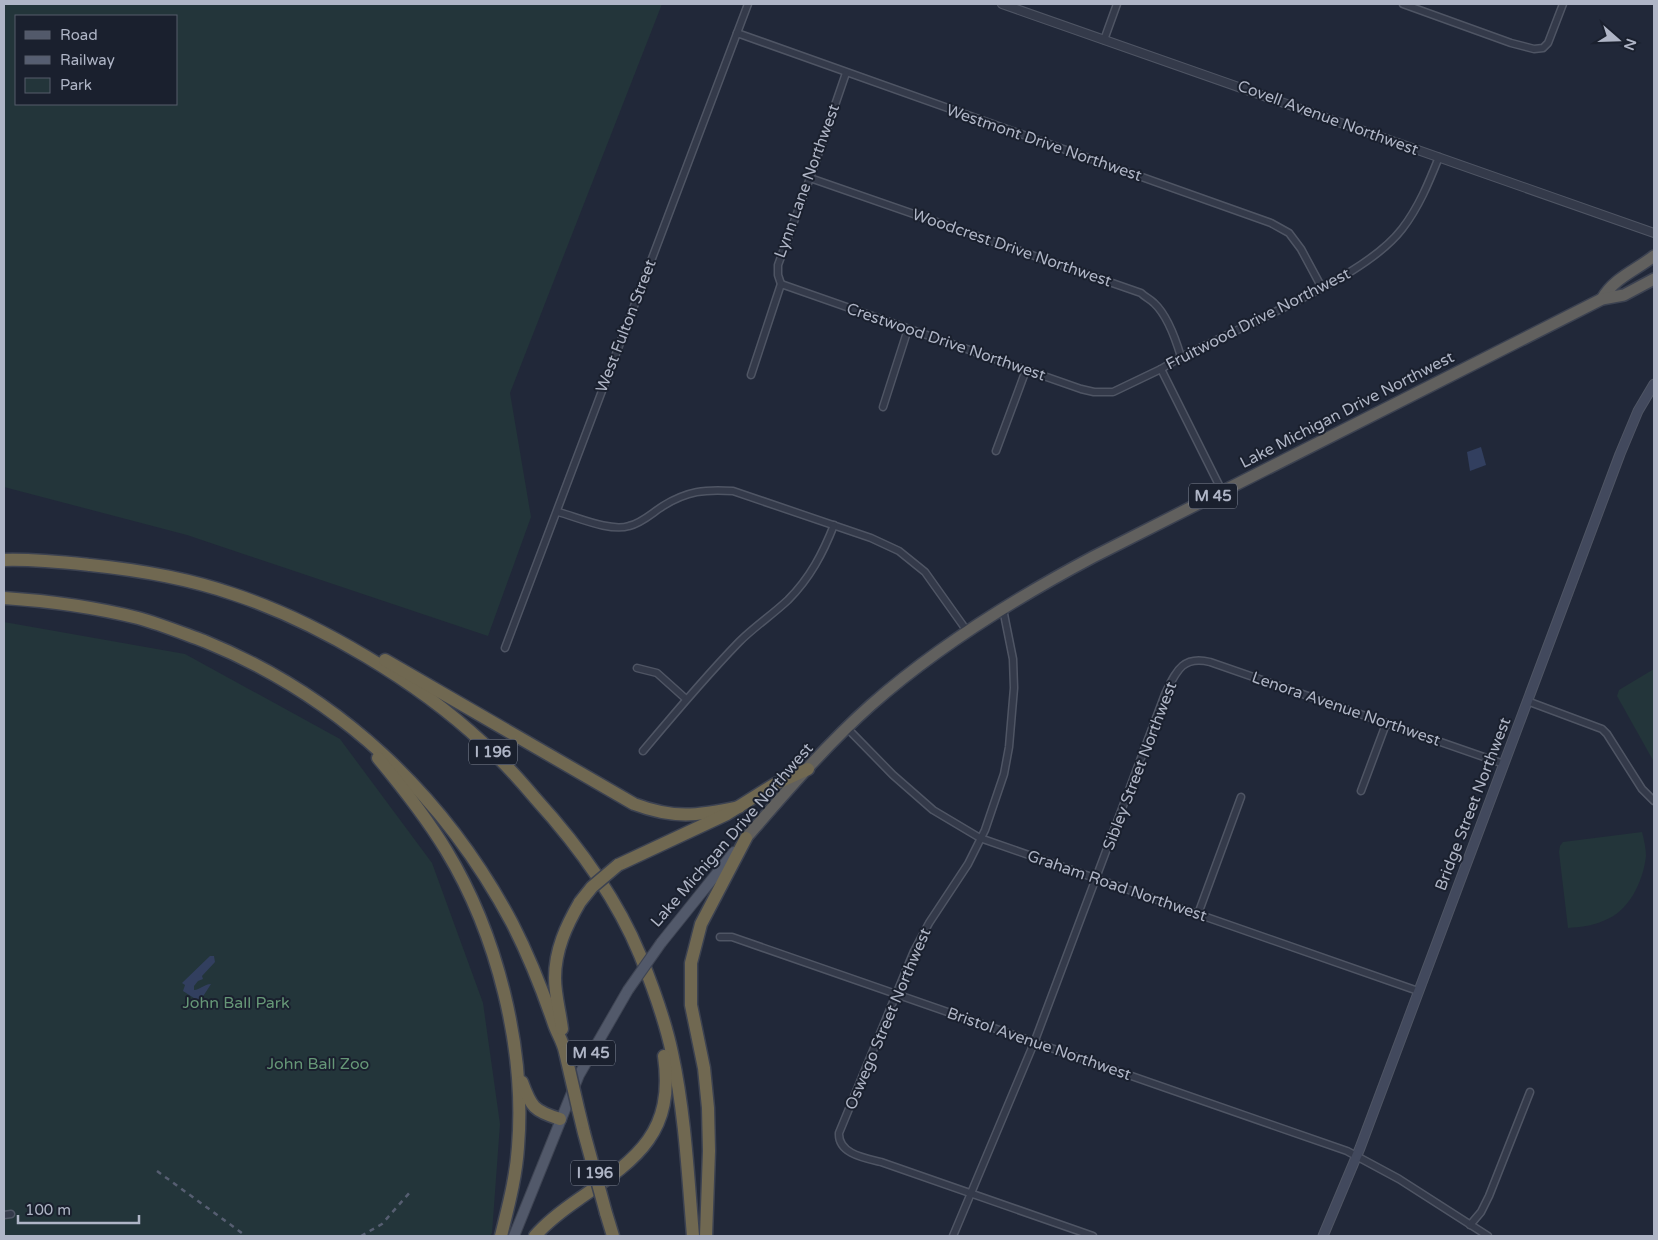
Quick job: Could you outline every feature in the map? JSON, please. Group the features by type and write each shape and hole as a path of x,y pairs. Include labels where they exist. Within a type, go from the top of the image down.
{"highway":[{"name":"Lake Michigan Drive Northwest","path":"1602,299 1608,289 1654,256"},
{"name":"Lake Michigan Drive Northwest","path":"746,838 846,728 910,673 967,631 1058,576 1222,491 1602,299 1624,295 1654,279"},
{"name":"I 196","path":"4,560 29,559 118,568 174,577 234,594 312,627 364,655 450,715 509,768 579,851 607,894 639,954 663,1018 670,1046 679,1094 692,1236"},
{"name":"I 196","path":"4,598 39,600 92,608 140,619 233,653 318,702 375,746 402,771 432,804 478,864 495,891 521,940 565,1050 584,1133 612,1236"},
{"path":"312,627 342,635 634,804 652,811 677,815 698,815 739,807"},
{"path":"354,730 404,789 447,851 470,898 491,948 507,1009 517,1068 520,1119 515,1176 501,1236"},
{"path":"565,1050 555,979 556,957 563,935 580,902 592,887 618,865 727,814 775,784 808,769"},
{"path":"706,1236 709,1151 708,1108 704,1068 691,1005 691,963 701,924 746,838"},
{"path":"535,1236 558,1214 623,1168 638,1153 661,1116 666,1094 667,1074 654,1012 653,990"},
{"path":"517,1068 531,1104 545,1115 560,1119"}],"main road":[{"name":"Bridge Street Northwest","path":"1324,1236 1356,1156 1620,454 1638,411 1654,384"},
{"name":"Lake Michigan Drive Northwest","path":"514,1236 579,1075 628,990 661,942 746,838"}],"street":[{"name":"West Fulton Street","path":"505,648 558,512 748,4"},
{"name":"Covell Avenue Northwest","path":"1002,4 1654,233"},
{"path":"1104,40 1117,4"},
{"path":"1403,4 1511,43 1534,49 1543,48 1548,43 1563,4"},
{"name":"Westmont Drive Northwest","path":"737,33 1271,223 1289,233 1302,249 1322,288"},
{"name":"Lynn Lane Northwest","path":"750,375 781,284 778,275 778,265 846,73"},
{"name":"Fruitwood Drive Northwest","path":"1113,392 1322,288 1361,264 1402,230 1426,188 1439,157"},
{"name":"Woodcrest Drive Northwest","path":"810,178 1141,293 1160,309 1176,339 1181,357"},
{"name":"Crestwood Drive Northwest","path":"781,284 1026,370 1094,392 1113,392"},
{"path":"883,407 908,329"},
{"path":"1161,369 1222,491"},
{"path":"996,451 1026,370"},
{"path":"558,512 613,527 628,527 646,519 663,506 687,494 709,489 733,491 871,538 899,551 925,572 967,631"},
{"path":"643,751 686,699 740,641 789,599 810,574 823,553 834,525"},
{"name":"Oswego Street Northwest","path":"970,1194 881,1162 861,1157 843,1147 839,1139 839,1133 896,994 922,937 968,864 985,830 1004,774 1009,747 1014,688 1013,658 1003,609"},
{"name":"Lenora Avenue Northwest","path":"1188,662 1201,659 1504,764"},
{"name":"Sibley Street Northwest","path":"953,1236 1034,1042 1165,694 1176,672 1188,662"},
{"path":"637,668 658,674 686,699"},
{"path":"1527,701 1602,729 1642,789 1654,801"},
{"path":"1361,791 1386,724"},
{"name":"Graham Road Northwest","path":"846,728 893,775 933,810 980,838 1418,991"},
{"path":"1198,914 1241,797"},
{"name":"Bristol Avenue Northwest","path":"720,936 732,937 1347,1151 1399,1179 1488,1236"},
{"path":"1470,1225 1489,1196 1530,1092"},
{"path":"970,1194 1093,1236"}],"green space":[{"path":"4,4 662,4 510,393 531,517 488,636 187,535 4,487"},
{"name":"John Ball Park","path":"4,622 185,654 340,739 432,863 483,1003 500,1124 492,1233 490,1236 4,1236"},
{"path":"1654,669 1654,762 1617,696 1619,690"},
{"path":"1642,832 1646,856 1642,876 1627,903 1612,917 1603,921 1581,927 1568,928 1559,852 1563,842"}],"water":[{"path":"1481,447 1486,465 1470,471 1467,452"},
{"path":"210,956 214,956 215,962 202,976 203,979 194,986 194,990 211,984 202,998 197,1000 183,991 185,985 182,983"}],"railway":[{"path":"157,1171 246,1236"},
{"path":"361,1236 382,1224 411,1191"}],"park label":[{"name":"John Ball Zoo","path":"318,1064"}]}
